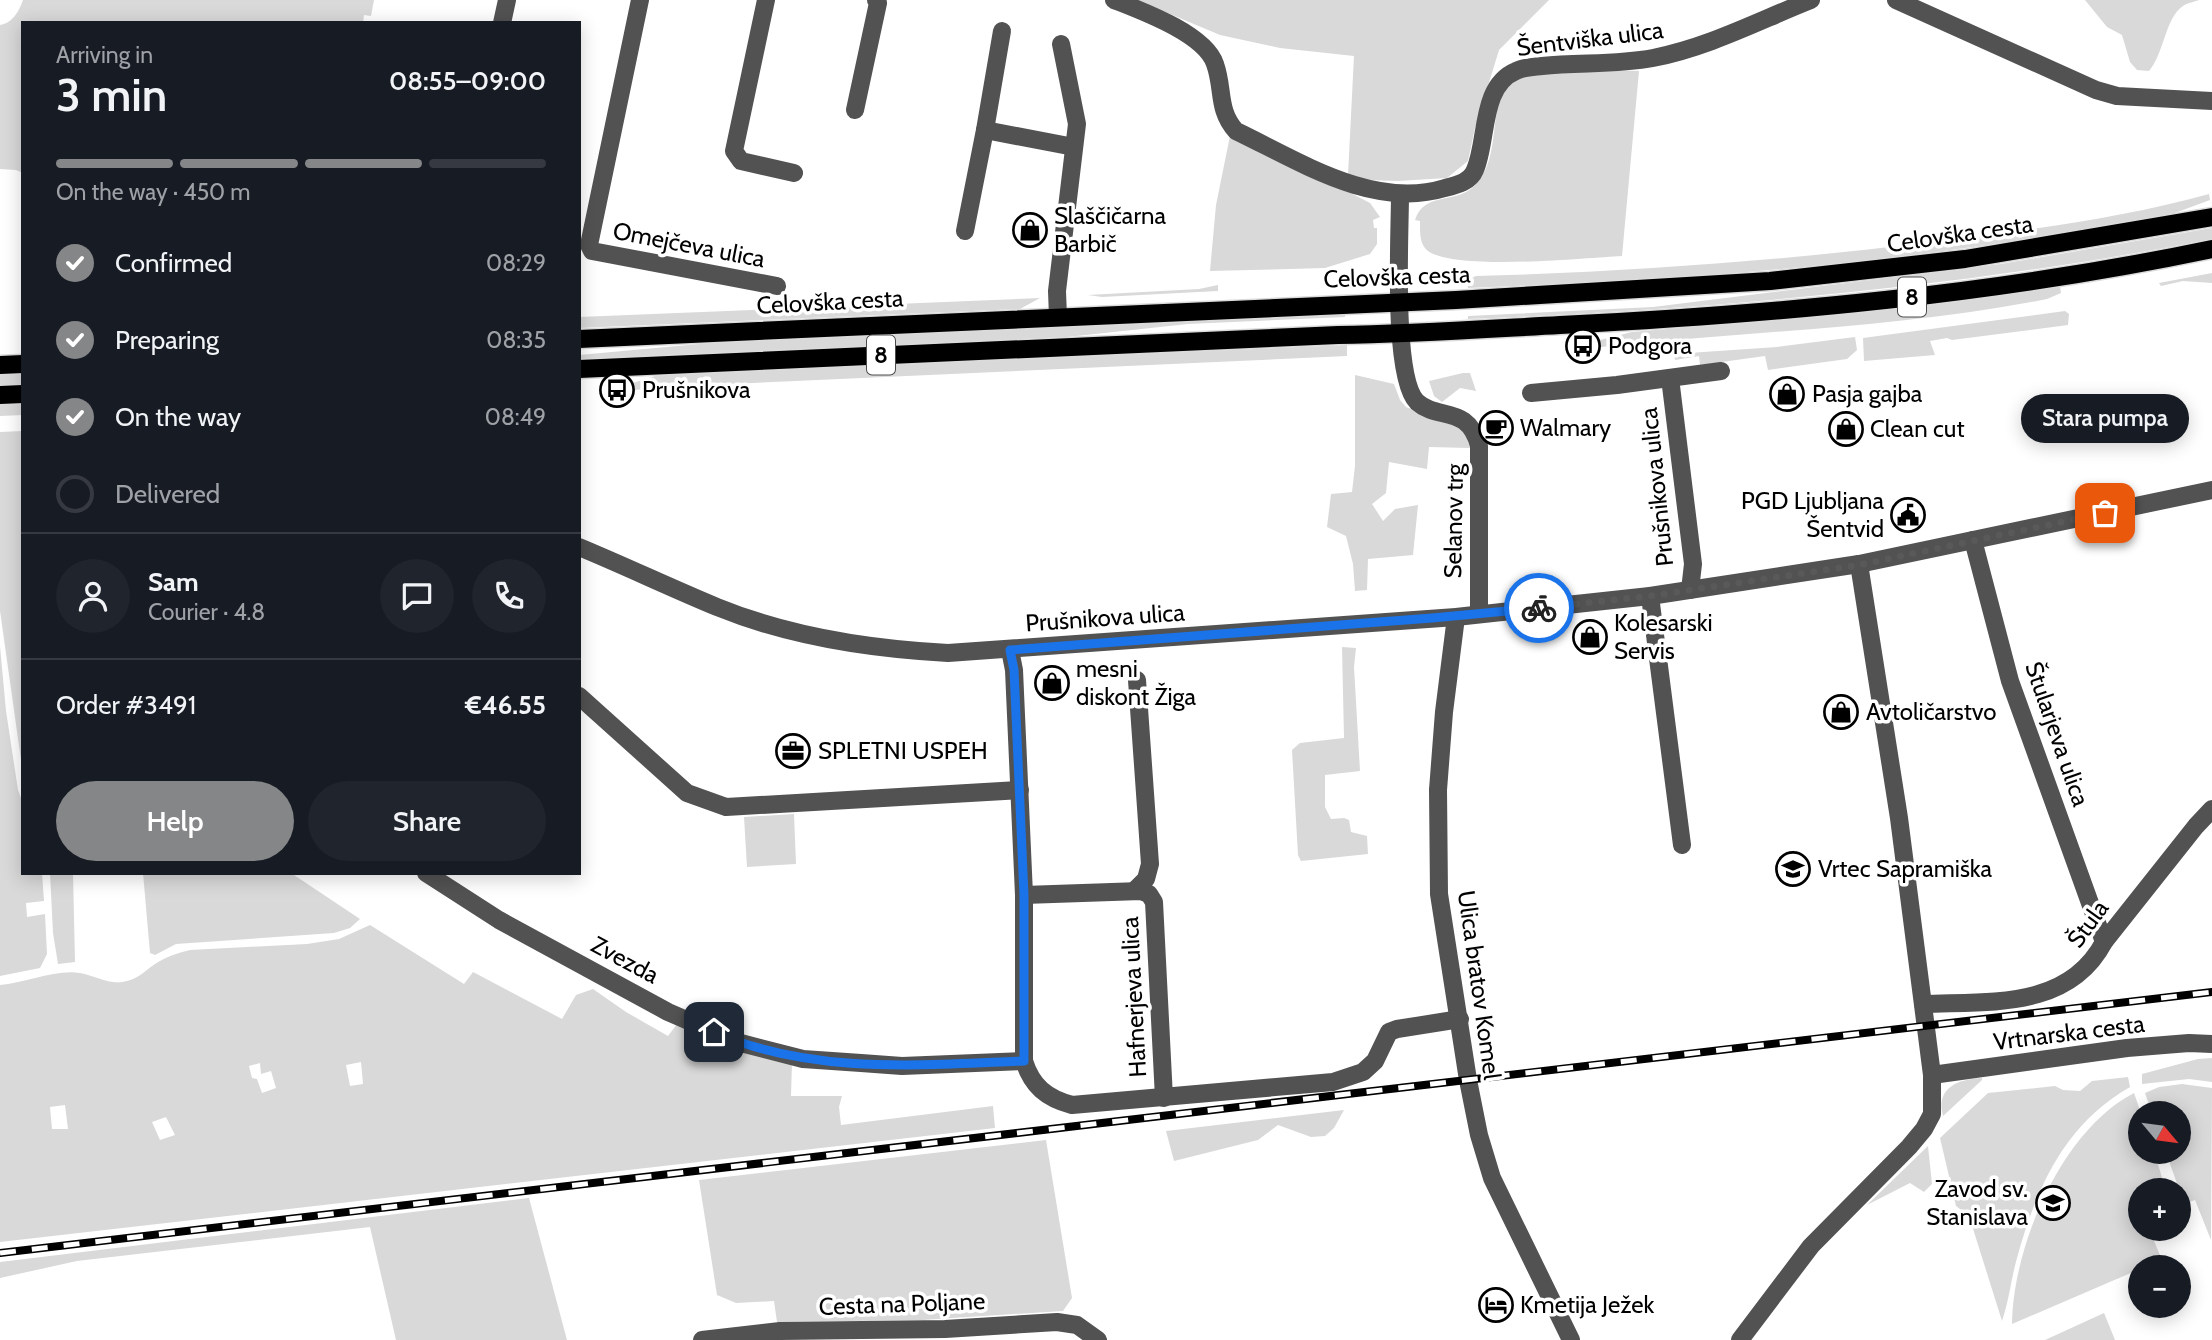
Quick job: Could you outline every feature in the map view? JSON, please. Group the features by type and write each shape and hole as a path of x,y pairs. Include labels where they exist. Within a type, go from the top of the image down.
{"main road":[{"name":"Celovška cesta","path":"581,338 1770,282 1965,259 2212,217"},
{"name":"8","path":"581,369 1399,334 1741,314 1896,299 2117,267 2212,249"},
{"path":"0,365 21,364"},
{"path":"0,395 21,394"}],"street":[{"path":"502,21 507,0"},
{"name":"Omejčeva ulica","path":"639,0 589,245 592,251 777,286"},
{"path":"766,0 734,151 741,161 793,173"},
{"path":"855,110 878,3 876,0"},
{"path":"1114,0 1163,20 1193,37 1215,61 1226,120 1236,131 1325,174 1366,188 1400,195"},
{"name":"Šentviška ulica","path":"1400,195 1436,191 1461,184 1471,177 1476,169 1488,111 1496,89 1507,76 1518,69 1627,62 1676,53 1737,33 1811,0"},
{"path":"1896,0 2096,90 2117,96 2212,100"},
{"path":"965,231 1002,31"},
{"path":"1058,317 1057,291 1077,124 1061,44"},
{"path":"985,130 1074,147"},
{"name":"Selanov trg","path":"1400,195 1399,334 1411,393 1419,404 1465,421 1476,434 1480,458 1479,614"},
{"path":"1531,393 1721,371"},
{"name":"Prušnikova ulica","path":"1670,378 1693,564 1690,590"},
{"name":"Prušnikova ulica","path":"581,548 718,607 757,620 830,639 916,652 948,653 1456,617 1650,596 1859,565 2212,490"},
{"name":"Štularjeva ulica","path":"1973,540 2010,681 2104,942"},
{"path":"1740,1340 1811,1246 1909,1147 1932,1114 1932,1075 1899,818 1859,565"},
{"name":"Prušnikova ulica","path":"1650,596 1682,845"},
{"name":"Ulica bratov Komel","path":"1456,617 1444,712 1438,790 1439,894 1473,1108 1492,1178 1571,1340"},
{"path":"1010,650 1014,670 1024,895 1024,1061"},
{"path":"1134,891 1146,878 1150,864 1137,680"},
{"path":"581,698 687,793 726,807 1020,790"},
{"name":"Štula","path":"1923,1004 1996,1001 2042,994 2083,972 2095,959 2104,942 2212,809"},
{"name":"Zvezda","path":"429,875 499,920 668,1012 737,1042 803,1059 850,1063 902,1066 1024,1061"},
{"name":"Hafnerjeva ulica","path":"1024,895 1134,891 1149,894 1154,902 1164,1098"},
{"name":"Hafnerjeva ulica","path":"1024,1061 1031,1081 1059,1102 1072,1105 1333,1082 1363,1072 1375,1061 1389,1032 1460,1019"},
{"name":"Vrtnarska cesta","path":"1932,1075 2127,1048 2212,1044"},
{"name":"Cesta na Poljane","path":"702,1340 780,1331 945,1329 1057,1322 1077,1325 1098,1340"}],"shaded area":[{"path":"23,0 374,0 371,16 364,15 363,21 21,21 21,172 0,169 0,25 12,19"},
{"path":"1137,0 1549,0 1499,50 1475,128 1468,161 1447,178 1398,181 1367,180 1348,175 1354,56 1280,48 1220,35"},
{"path":"2085,0 2199,0 2185,5 2172,19 2149,71 2137,70 2130,62 2122,35 2107,27"},
{"path":"1585,69 1639,71 1622,256 1492,262 1443,257 1428,251 1422,241 1420,221 1415,220 1419,211 1432,202 1464,193 1482,177 1488,164 1498,107 1508,84 1533,73"},
{"path":"1231,131 1370,203 1380,217 1373,220 1374,228 1377,228 1377,244 1370,254 1325,268 1210,271 1216,205"},
{"path":"2209,194 2210,200 2164,217 2073,233 1878,260 1670,279 1468,288 1467,280 1476,276 1704,265 1874,249 2071,223"},
{"path":"2212,228 2212,239 2120,256 1934,283 1748,302 1468,319 1468,316 1653,307 2001,264"},
{"path":"2212,273 2212,283 2183,281 2161,286 2159,283"},
{"path":"1218,285 1218,291 1102,297 1088,295 1199,289"},
{"path":"2060,286 2061,293 2047,299 1934,317 1592,348 1592,342 1632,332 1856,313"},
{"path":"1040,298 1020,309 581,328 581,317"},
{"path":"2065,311 2069,314 2068,325 1930,341 1935,355 1864,361 1863,338"},
{"path":"1345,314 1345,317 1188,324 1067,337 581,359 581,355 710,343"},
{"path":"1855,337 1857,350 1847,359 1768,370 1765,356 1700,365 1699,356 1675,360 1674,354 1777,347"},
{"path":"1347,345 1347,356 663,387 626,391 626,385 655,376 689,373"},
{"path":"21,373 21,384 0,386 0,374"},
{"path":"1470,373 1476,391 1460,388 1442,402 1434,396 1429,381"},
{"path":"1355,375 1394,384 1406,407 1458,427 1465,432 1470,448 1429,447 1427,469 1389,462 1386,493 1372,504 1383,521 1395,509 1418,505 1413,555 1368,559 1367,590 1355,591 1353,564 1346,536 1327,527 1331,494 1352,492 1355,466"},
{"path":"21,404 21,415 0,416 0,405"},
{"path":"21,431 21,760 0,611 0,432"},
{"path":"0,646 6,711 21,798 21,875 42,875 44,901 26,903 27,917 45,914 47,954 40,968 0,976"},
{"path":"1342,647 1356,648 1354,667 1360,771 1325,775 1325,807 1331,819 1349,820 1351,832 1367,836 1368,854 1301,861 1298,855 1292,750 1300,743 1344,738"},
{"path":"794,814 796,864 747,867 744,817"},
{"path":"50,875 73,875 75,962 58,964 53,933"},
{"path":"143,875 294,875 360,919 350,928 334,933 176,944 155,955 150,953"},
{"path":"370,925 464,984 473,972 562,1019 576,995 593,989 668,1036 677,1024 792,1062 791,1096 842,1096 839,1107 841,1125 993,1106 995,1128 0,1242 0,985 71,972 121,982 135,978 167,957 190,950 307,944 339,939","holes":["361,1062 363,1084 350,1086 346,1065","260,1063 261,1074 271,1071 276,1088 262,1093 257,1079 252,1078 249,1066","65,1105 68,1129 52,1129 50,1107","166,1117 175,1135 160,1140 152,1122"]},
{"path":"2212,1058 2212,1082 2189,1079 2142,1084 2142,1074 2198,1059"},
{"path":"2128,1077 2130,1087 2088,1119 2056,1160 2044,1183 2025,1232 2002,1321 1969,1216 1956,1206 1940,1138 1988,1093 2055,1086 2063,1090 2080,1091 2092,1081"},
{"path":"1982,1078 1943,1116 1941,1106 1945,1092 1957,1083"},
{"path":"2182,1084 2212,1088 2211,1240 2195,1200 2191,1201 2191,1178 2175,1178 2170,1164 2191,1164 2191,1101 2148,1101 2145,1093 2159,1087"},
{"path":"2134,1093 2137,1101 2128,1101 2128,1164 2158,1164 2162,1178 2128,1178 2128,1241 2154,1241 2160,1255 2128,1255 2128,1274 2012,1324 2021,1260 2046,1193 2064,1162 2108,1110"},
{"path":"1344,1110 1334,1128 1325,1136 1311,1137 1278,1125 1258,1140 1174,1161 1166,1131"},
{"path":"1046,1140 1072,1298 1063,1311 922,1320 777,1322 774,1301 736,1303 717,1295 699,1180"},
{"path":"1928,1146 1932,1184 1924,1192 1910,1183 1867,1205"},
{"path":"529,1198 567,1340 396,1340 370,1227 77,1261 0,1278 0,1262"},
{"path":"2104,1313 2115,1340 2045,1340"}],"railway":[{"path":"0,1253 2212,992"}],"way so far":[{"path":"1539,608 1650,596 1859,565 2105,513"}],"place":[{"name":"Slaščičarna Barbič","path":"1030,230"},
{"name":"Podgora","path":"1583,346"},
{"name":"Prušnikova","path":"617,390"},
{"name":"Pasja gajba","path":"1787,394"},
{"name":"Walmary","path":"1496,428"},
{"name":"Clean cut","path":"1846,429"},
{"name":"Stara pumpa","path":"2105,513"},
{"name":"PGD Ljubljana Šentvid","path":"1908,515"},
{"name":"Kolesarski Servis","path":"1590,637"},
{"name":"mesni diskont Žiga","path":"1052,683"},
{"name":"Avtoličarstvo","path":"1841,712"},
{"name":"SPLETNI USPEH","path":"793,751"},
{"name":"Vrtec Sapramiška","path":"1793,869"},
{"name":"Zavod sv. Stanislava","path":"2053,1203"},
{"name":"Kmetija Ježek","path":"1496,1305"}],"route":[{"path":"714,1032 737,1042 803,1059 902,1066 1024,1061 1024,895 1014,670 1010,650 1539,608"}]}
